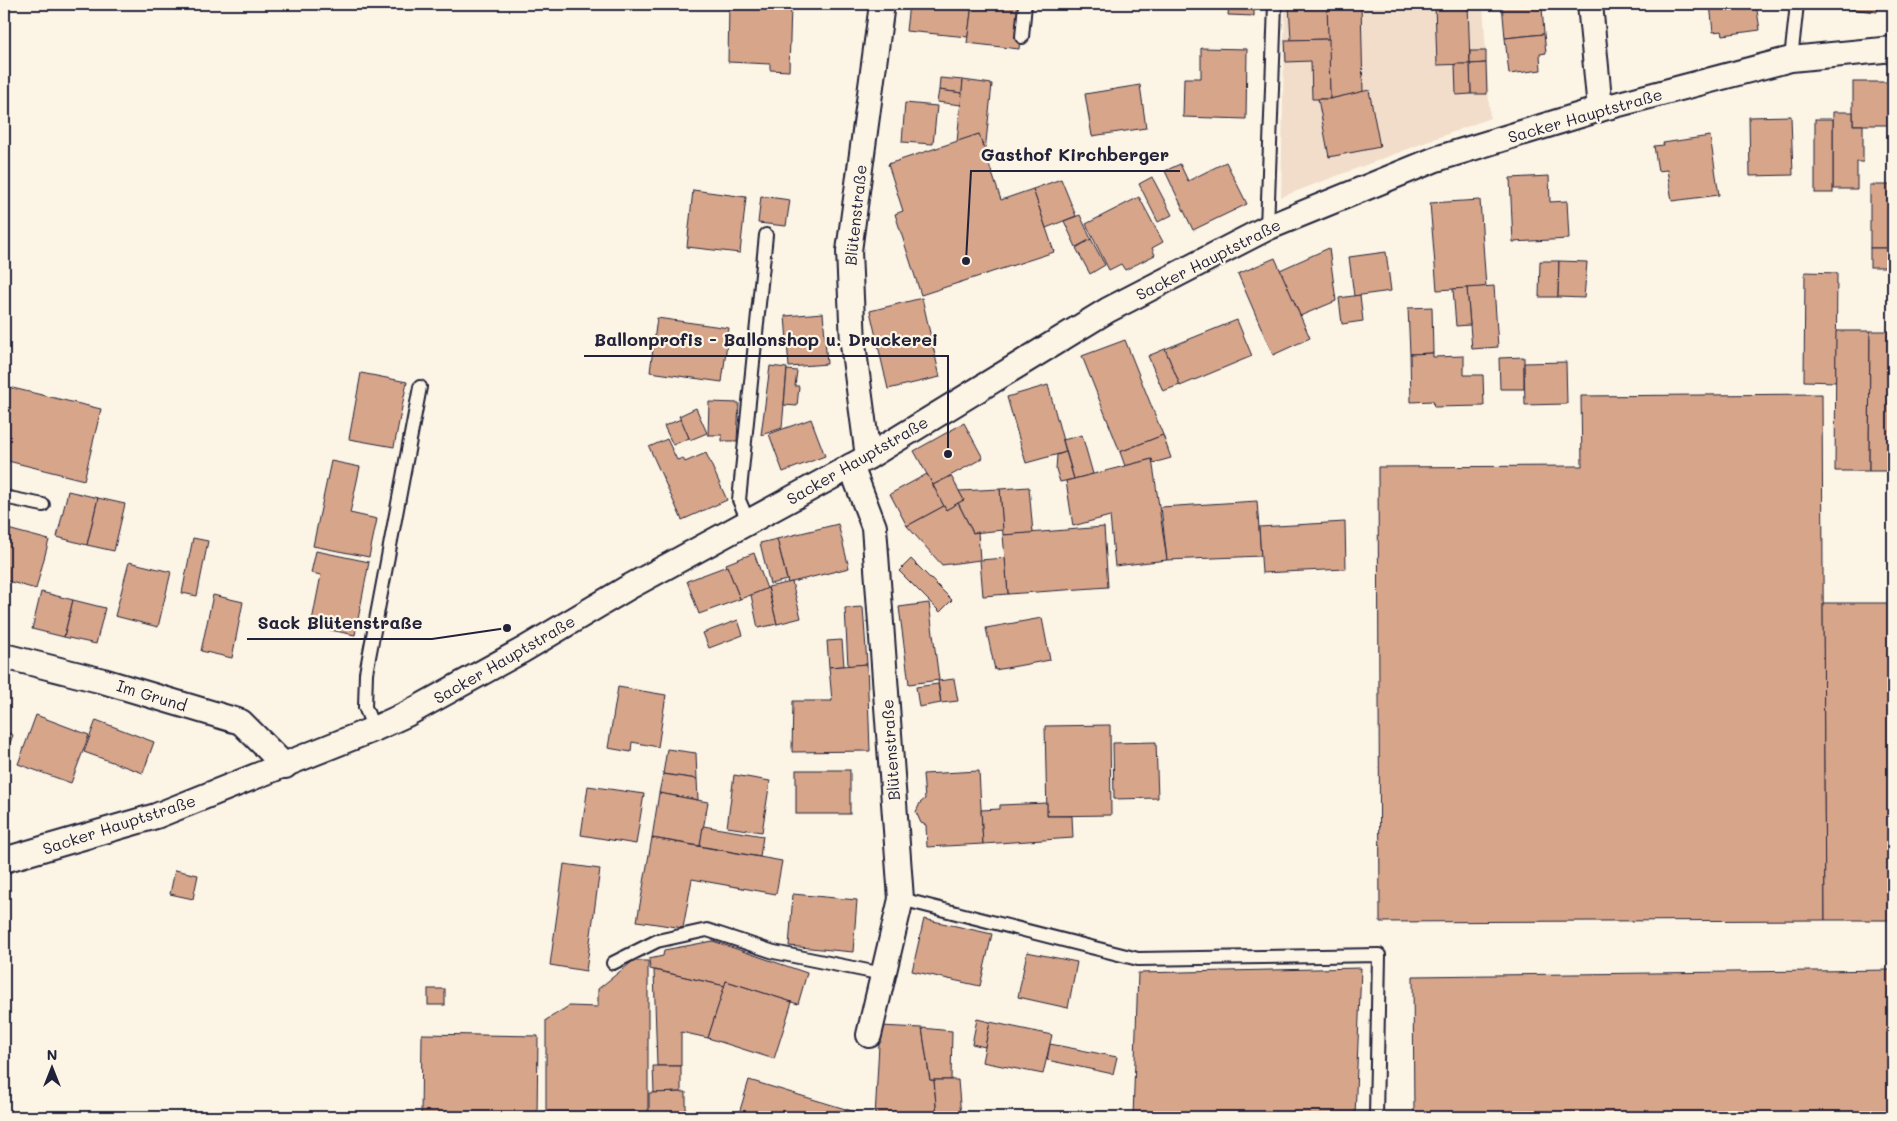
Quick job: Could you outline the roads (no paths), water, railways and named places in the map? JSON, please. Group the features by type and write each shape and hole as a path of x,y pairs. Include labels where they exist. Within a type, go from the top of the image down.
{"street":[{"name":"Blütenstraße","path":"869,1035 901,899 874,527 859,461 849,251 882,4"},
{"path":"1590,4 1600,109"},
{"name":"Sacker Hauptstraße","path":"4,860 156,816 284,766 407,714 514,655 629,587 859,461 1108,310 1267,228 1436,159 1600,109 1791,59 1893,49"},
{"name":"Im Grund","path":"4,656 104,681 241,722 284,766"}],"lane":[{"path":"1022,37 1024,4"},
{"path":"1267,228 1275,4"},
{"path":"1791,59 1797,4"},
{"path":"748,521 740,500 766,235"},
{"path":"374,729 365,707 366,673 420,387"},
{"path":"4,497 43,505"},
{"path":"901,899 1138,959 1379,955 1376,1117"},
{"path":"613,963 657,941 707,930 774,952 883,974"}],"place":[{"name":"Gasthof Kirchberger","path":"966,261"},
{"name":"Ballonprofis - Ballonshop u. Druckerei","path":"948,454"},
{"name":"Sack Blütenstraße","path":"507,628"}]}
